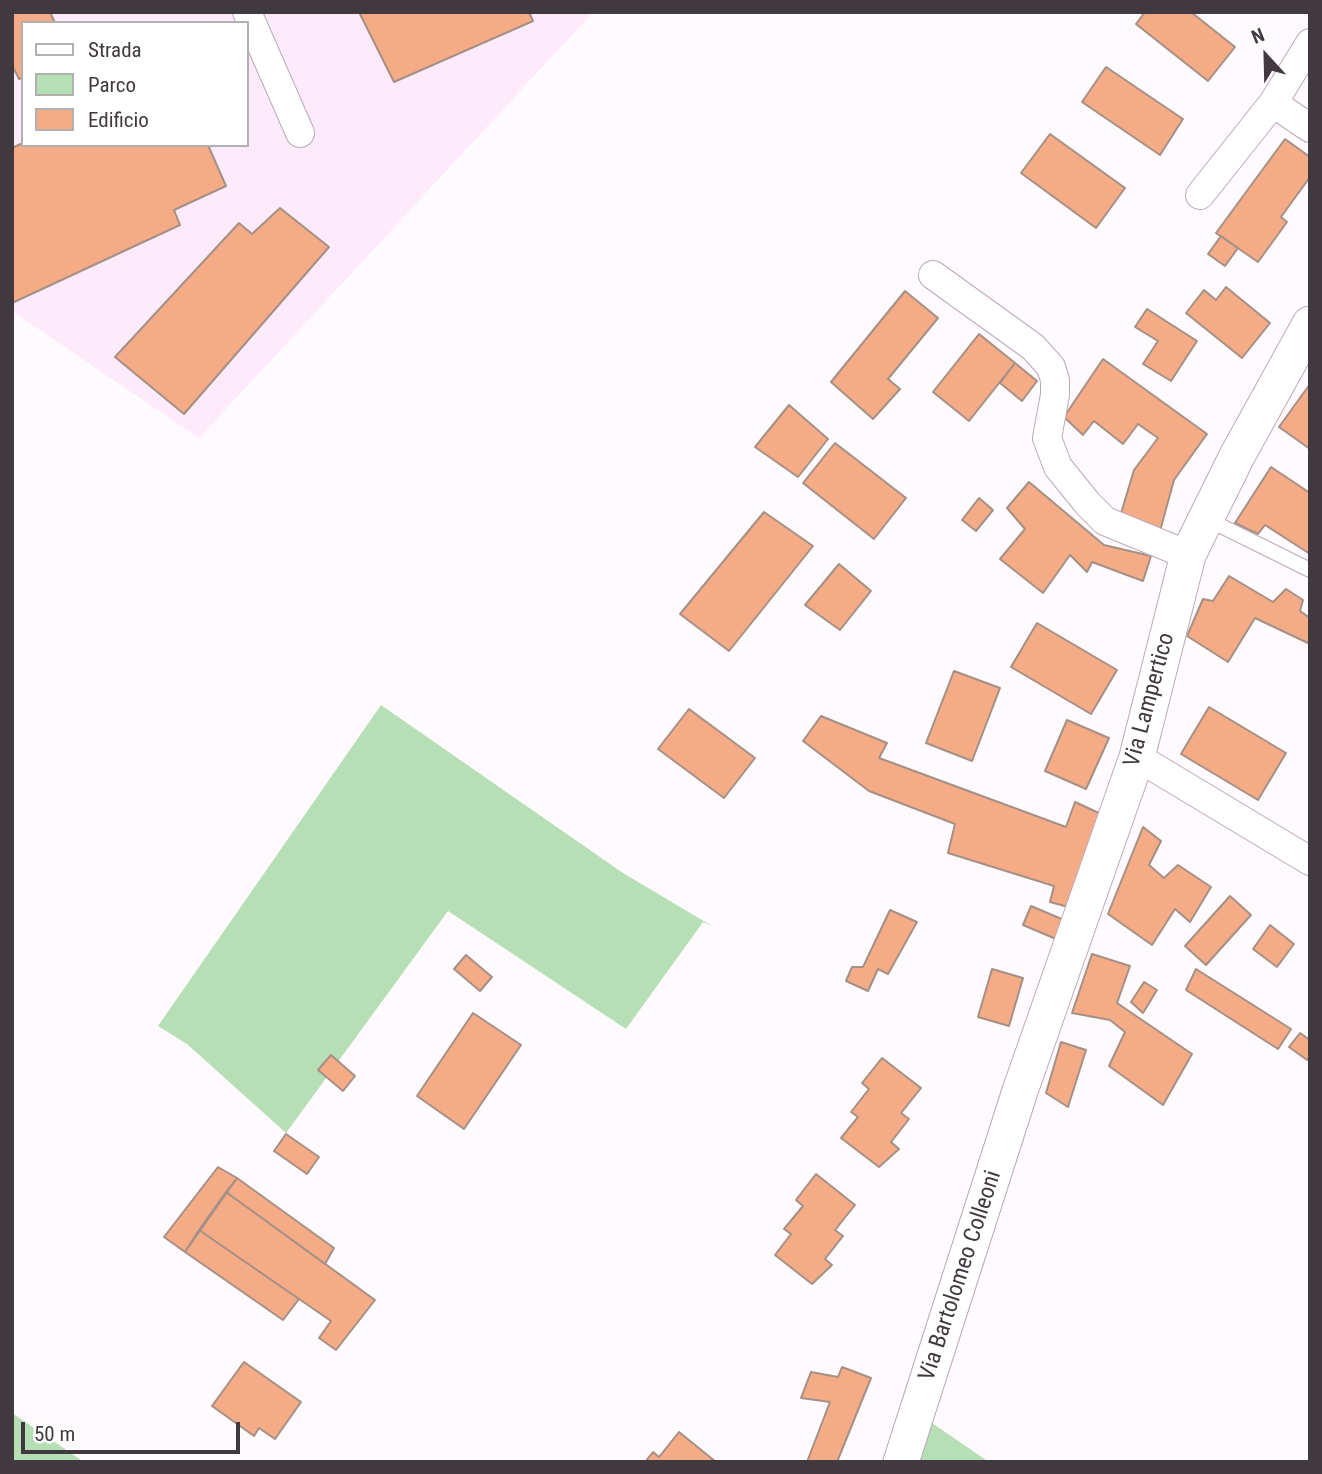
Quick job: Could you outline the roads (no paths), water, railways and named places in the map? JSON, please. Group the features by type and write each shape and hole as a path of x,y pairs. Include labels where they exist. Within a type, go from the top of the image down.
{"street":[{"path":"247,12 300,133"},
{"path":"1200,195 1273,103 1310,43"},
{"path":"1273,103 1310,128"},
{"path":"933,275 1033,347 1051,367 1055,380 1055,395 1047,438 1058,467 1088,504 1105,521 1188,555"},
{"name":"Via Lampertico","path":"1020,1091 1137,757 1188,555 1237,456 1310,324"},
{"path":"1137,757 1310,861"},
{"name":"Via Bartolomeo Colleoni","path":"901,1462 1020,1091"}],"lane":[{"path":"1206,518 1310,570"}]}
